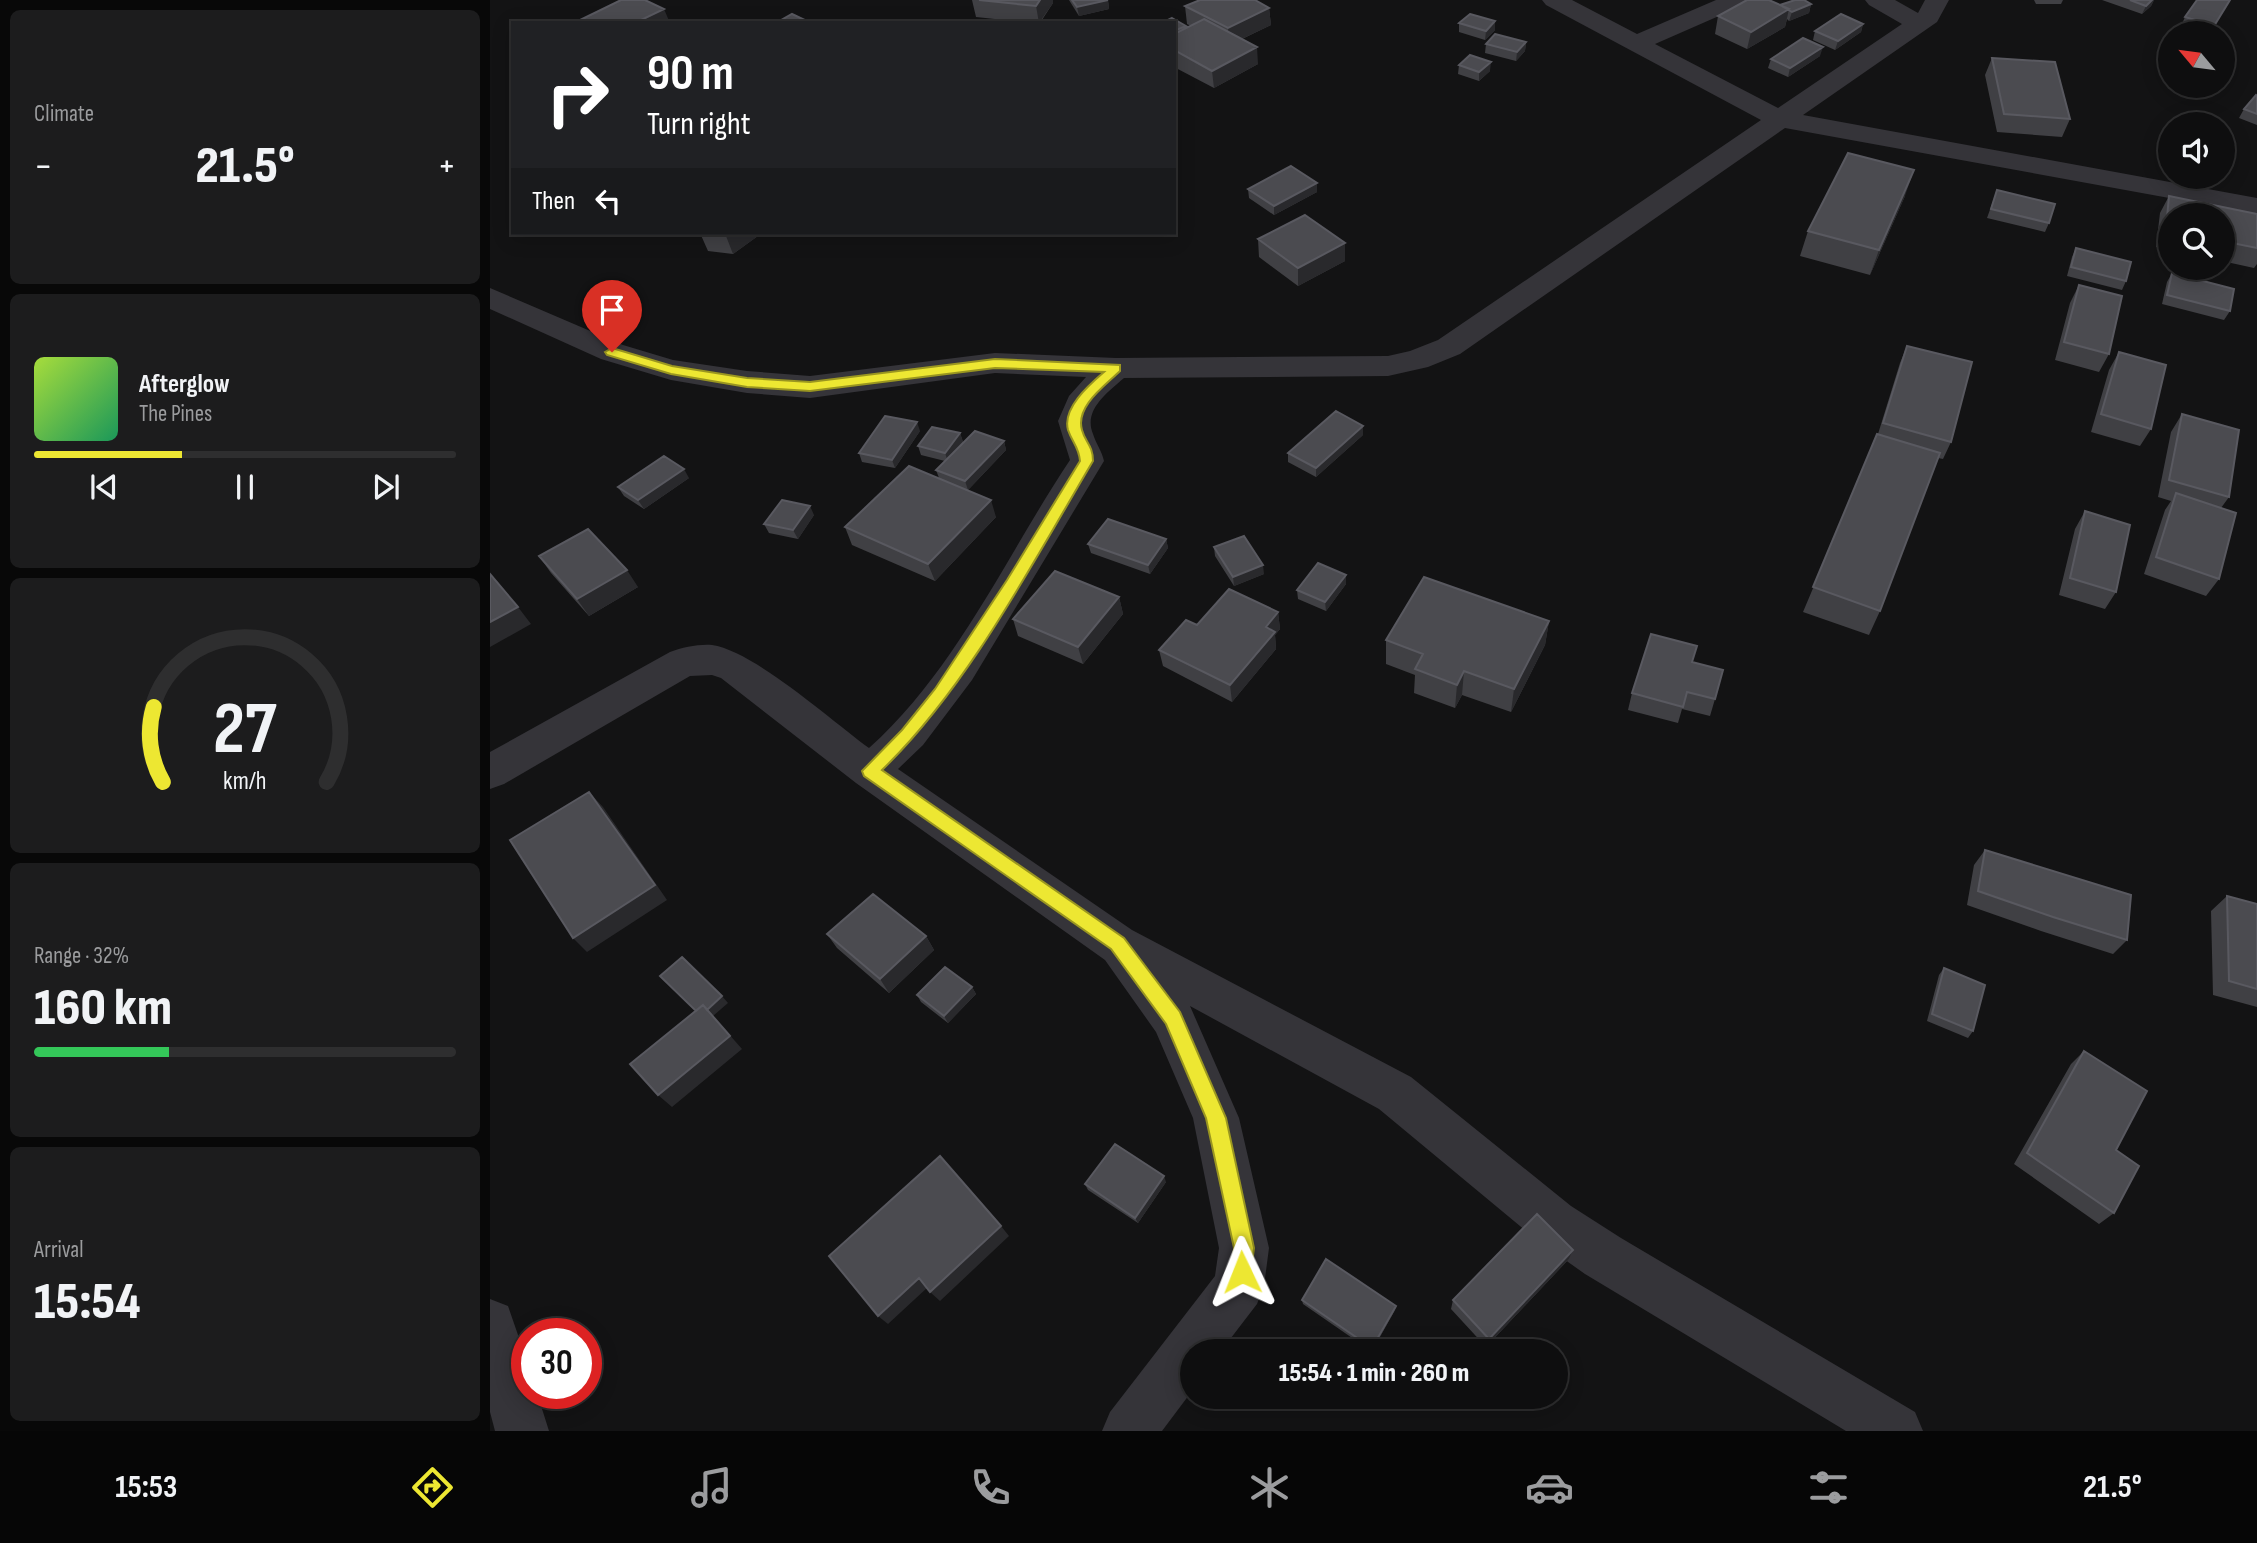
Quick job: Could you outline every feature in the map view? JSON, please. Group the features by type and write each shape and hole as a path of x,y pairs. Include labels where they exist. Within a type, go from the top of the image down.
{"street":[{"path":"1554,0 1779,119 2257,206"},
{"path":"1634,44 1736,0"},
{"path":"1877,0 1918,23"},
{"path":"490,297 612,352 671,370 747,382 810,387 995,363 1116,368 1388,366 1417,360 1449,347 1928,17 1937,0"},
{"path":"870,771 908,735 941,694 1013,583 1087,461 1086,448 1075,430 1075,416 1088,394 1116,368"},
{"path":"490,772 683,663 712,660 734,667 870,771 1118,944 1395,1093 1554,1223 1603,1256 1896,1431"},
{"path":"1118,944 1173,1018 1216,1118 1244,1248 1239,1286 1129,1431"},
{"path":"490,1324 522,1431"}],"building":[{"path":"621,0 645,0 664,9 639,21 578,21"},
{"path":"979,0 1040,0 1036,6"},
{"path":"1072,0 1108,0 1077,7"},
{"path":"1200,0 1255,0 1269,8 1228,28 1185,6"},
{"path":"1747,0 1769,0 1789,9 1751,32 1718,16"},
{"path":"1804,0 1811,4 1792,12 1780,5"},
{"path":"2130,0 2152,0 2146,6"},
{"path":"2197,0 2230,0 2217,21 2198,21 2185,17"},
{"path":"792,14 807,21 780,21"},
{"path":"1470,14 1495,21 1486,31 1459,23"},
{"path":"1841,14 1863,24 1838,41 1815,31"},
{"path":"1172,18 1186,26 1176,30 1176,21 1166,21"},
{"path":"1204,19 1257,47 1212,71 1176,51 1176,33"},
{"path":"1495,34 1526,42 1517,52 1486,44"},
{"path":"1803,38 1823,47 1790,68 1771,59"},
{"path":"1470,55 1491,62 1479,72 1459,65"},
{"path":"1992,58 2055,62 2070,119 2004,114"},
{"path":"2257,96 2257,114 2244,109"},
{"path":"1848,153 1914,170 1879,250 1808,231"},
{"path":"1291,166 1317,183 1274,206 1248,189"},
{"path":"1997,190 2055,204 2049,223 1991,209"},
{"path":"2169,196 2203,203 2168,203"},
{"path":"2235,210 2257,214 2257,248 2235,244"},
{"path":"1305,215 1345,243 1298,268 1258,239"},
{"path":"2076,248 2131,262 2126,281 2071,267"},
{"path":"2170,280 2199,280 2234,289 2230,311 2167,295"},
{"path":"2079,285 2122,296 2109,354 2064,342"},
{"path":"1907,346 1972,362 1951,442 1883,423"},
{"path":"2119,352 2166,365 2151,429 2101,414"},
{"path":"1336,411 1363,426 1316,468 1288,453"},
{"path":"2182,414 2239,430 2229,497 2169,480"},
{"path":"885,416 917,422 892,460 859,453"},
{"path":"932,427 960,433 945,453 918,446"},
{"path":"975,431 1004,441 965,481 936,470"},
{"path":"1877,434 1940,453 1880,611 1813,587"},
{"path":"664,456 684,469 638,500 618,487"},
{"path":"909,466 991,500 928,564 845,527"},
{"path":"2176,493 2236,513 2219,579 2156,557"},
{"path":"782,500 810,506 793,530 764,524"},
{"path":"2085,511 2130,525 2116,592 2070,578"},
{"path":"1108,519 1166,539 1148,565 1088,544"},
{"path":"588,529 627,570 577,599 539,556"},
{"path":"1244,536 1263,565 1233,577 1214,547"},
{"path":"1318,563 1346,575 1325,602 1297,590"},
{"path":"1055,571 1119,597 1078,647 1013,619"},
{"path":"490,574 518,607 490,622"},
{"path":"1424,577 1549,621 1514,689 1464,671 1457,685 1415,669 1423,654 1386,640"},
{"path":"1229,589 1278,612 1266,627 1275,632 1230,685 1159,650 1186,620 1197,625"},
{"path":"1651,634 1697,646 1692,662 1723,670 1715,699 1687,692 1683,707 1632,693"},
{"path":"589,792 655,885 573,938 510,840"},
{"path":"1985,850 2131,895 2127,940 1978,891"},
{"path":"873,894 926,936 880,979 827,934"},
{"path":"2227,896 2257,904 2257,989 2229,981"},
{"path":"682,957 722,996 707,1010 703,1005 696,1011 660,976"},
{"path":"945,967 972,987 944,1016 917,995"},
{"path":"1944,968 1985,985 1973,1031 1932,1014"},
{"path":"703,1005 730,1036 658,1095 630,1064"},
{"path":"2084,1051 2147,1091 2116,1150 2139,1166 2114,1213 2027,1153"},
{"path":"1115,1144 1164,1176 1135,1218 1085,1184"},
{"path":"940,1156 1001,1226 930,1292 919,1278 878,1316 829,1256"},
{"path":"1537,1214 1573,1250 1489,1339 1453,1300"},
{"path":"1326,1259 1396,1306 1377,1339 1359,1339 1302,1300"}],"route":[{"path":"612,352 671,370 747,382 810,387 995,363 1116,368 1088,394 1075,416 1075,430 1086,448 1087,461 1013,583 941,694 908,735 870,771 1118,944 1173,1018 1216,1118 1244,1248 1242,1272"}]}
